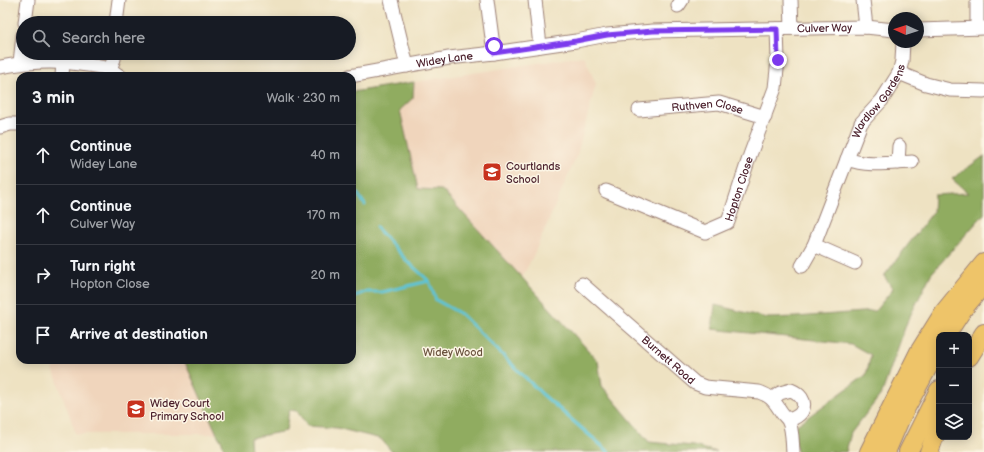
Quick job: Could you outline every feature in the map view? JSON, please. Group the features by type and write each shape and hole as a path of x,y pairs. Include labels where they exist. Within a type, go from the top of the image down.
{"highway":[{"path":"870,452 919,352 944,312 984,262"},
{"path":"948,332 963,309 984,284"},
{"path":"972,335 984,318"},
{"path":"972,352 984,333"},
{"path":"886,452 901,417 936,353"},
{"path":"908,452 936,396"},
{"path":"929,452 936,432"}],"street":[{"path":"26,16 28,0"},
{"path":"117,16 119,0"},
{"path":"392,0 407,66"},
{"path":"487,0 494,53"},
{"path":"535,0 540,46"},
{"path":"791,0 792,28"},
{"path":"863,0 866,27"},
{"path":"924,30 980,28 977,0"},
{"name":"Culver Way","path":"540,46 607,35 653,31 866,27 888,29"},
{"name":"Hopton Close","path":"606,191 705,232 728,222 750,155 775,88 778,60 777,29"},
{"name":"Widey Lane","path":"356,75 449,58 540,46"},
{"name":"Wardlow Gardens","path":"802,266 814,245 861,123 882,100 899,73 902,61 903,48"},
{"path":"114,60 115,72"},
{"path":"0,67 38,61 63,62 79,63 111,72"},
{"path":"62,72 63,62"},
{"path":"899,73 926,84 950,90 984,91"},
{"name":"Ruthven Close","path":"645,105 719,103 764,117"},
{"path":"0,127 16,124"},
{"path":"898,163 899,146"},
{"path":"847,159 858,163 868,164 912,162"},
{"path":"814,245 855,263"},
{"name":"Burnett Road","path":"584,290 695,383 705,387 759,392 772,398"},
{"path":"789,421 800,414 804,406 802,397 799,393 791,390 780,393 772,398 780,411 789,421 793,452"}],"shaded area":[{"name":"Courtlands School","path":"584,56 596,84 577,155 522,278 442,191 418,189 400,110 413,98 414,82"},
{"name":"Widey Court Primary School","path":"51,364 186,364 217,434 76,434"}],"green space":[{"name":"Widey Wood","path":"414,82 413,98 400,110 418,189 442,190 598,361 602,386 649,442 693,446 717,452 392,452 381,439 337,428 307,426 297,411 289,410 286,431 250,438 251,452 225,452 222,442 186,364 356,364 356,91"},
{"path":"984,156 984,214 931,274 907,322 882,393 851,433 846,452 797,452 794,427 866,375 871,355 851,344 712,329 715,305 767,318 875,311 893,289 884,276 933,212 934,195 968,193 952,179"}],"waterway":[{"path":"356,191 365,205"},
{"path":"376,227 406,260 429,281 436,300 461,314 542,394 609,452"},
{"path":"356,296 365,292 382,292 429,281"}],"place":[{"name":"Courtlands School","path":"492,172"},
{"name":"Widey Court Primary School","path":"136,409"}],"route":[{"path":"494,46 494,53 607,35 653,31 777,29 778,60"}]}
